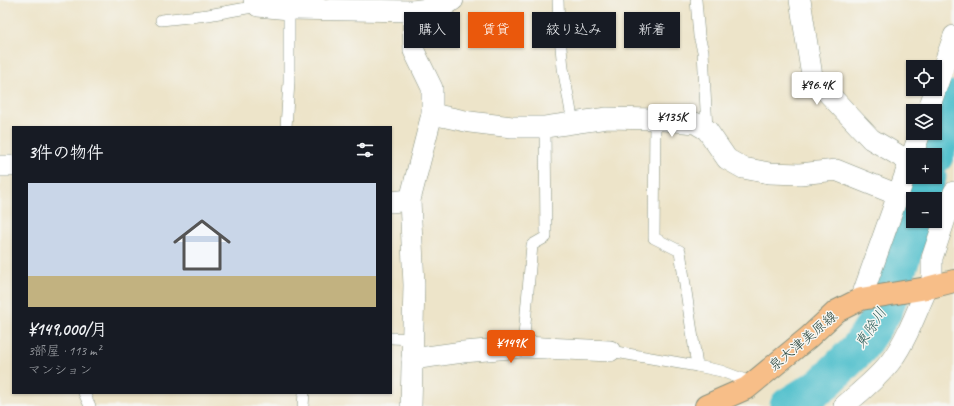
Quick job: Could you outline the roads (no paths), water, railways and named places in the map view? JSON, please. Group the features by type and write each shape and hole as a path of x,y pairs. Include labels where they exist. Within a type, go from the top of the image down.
{"main road":[{"name":"泉大津美原線","path":"706,406 747,388 809,337 837,311 865,298 924,289 954,281"}],"street":[{"path":"256,3 289,9 412,11 443,7 453,0"},
{"path":"800,0 812,76 871,139 906,160"},
{"path":"411,406 414,285 401,201 432,114 432,88 414,51 412,11"},
{"path":"930,104 954,36"},
{"path":"432,114 470,122 512,127 545,127 607,118 655,119 695,123 707,130 727,159 743,168 769,173 800,174 836,170 898,195"},
{"path":"0,166 12,166"},
{"path":"865,298 906,173"},
{"path":"844,406 871,382 891,360 906,336 924,289 932,258 954,192"},
{"path":"412,349 463,352 523,346 610,351"}],"lane":[{"path":"558,0 563,68 574,123"},
{"path":"696,0 699,36 703,50 707,130"},
{"path":"161,20 208,15 256,3"},
{"path":"286,126 289,82 289,9"},
{"path":"655,119 654,238 680,251 697,366"},
{"path":"523,346 532,245 546,237 545,127"},
{"path":"392,339 412,349"},
{"path":"610,351 721,371 753,383"},
{"path":"84,394 90,406"},
{"path":"303,406 304,394"}],"waterway":[{"name":"東除川","path":"938,148 954,99"},
{"name":"東除川","path":"923,192 926,184"},
{"name":"東除川","path":"788,406 822,385 859,348 885,309 912,228"}]}
